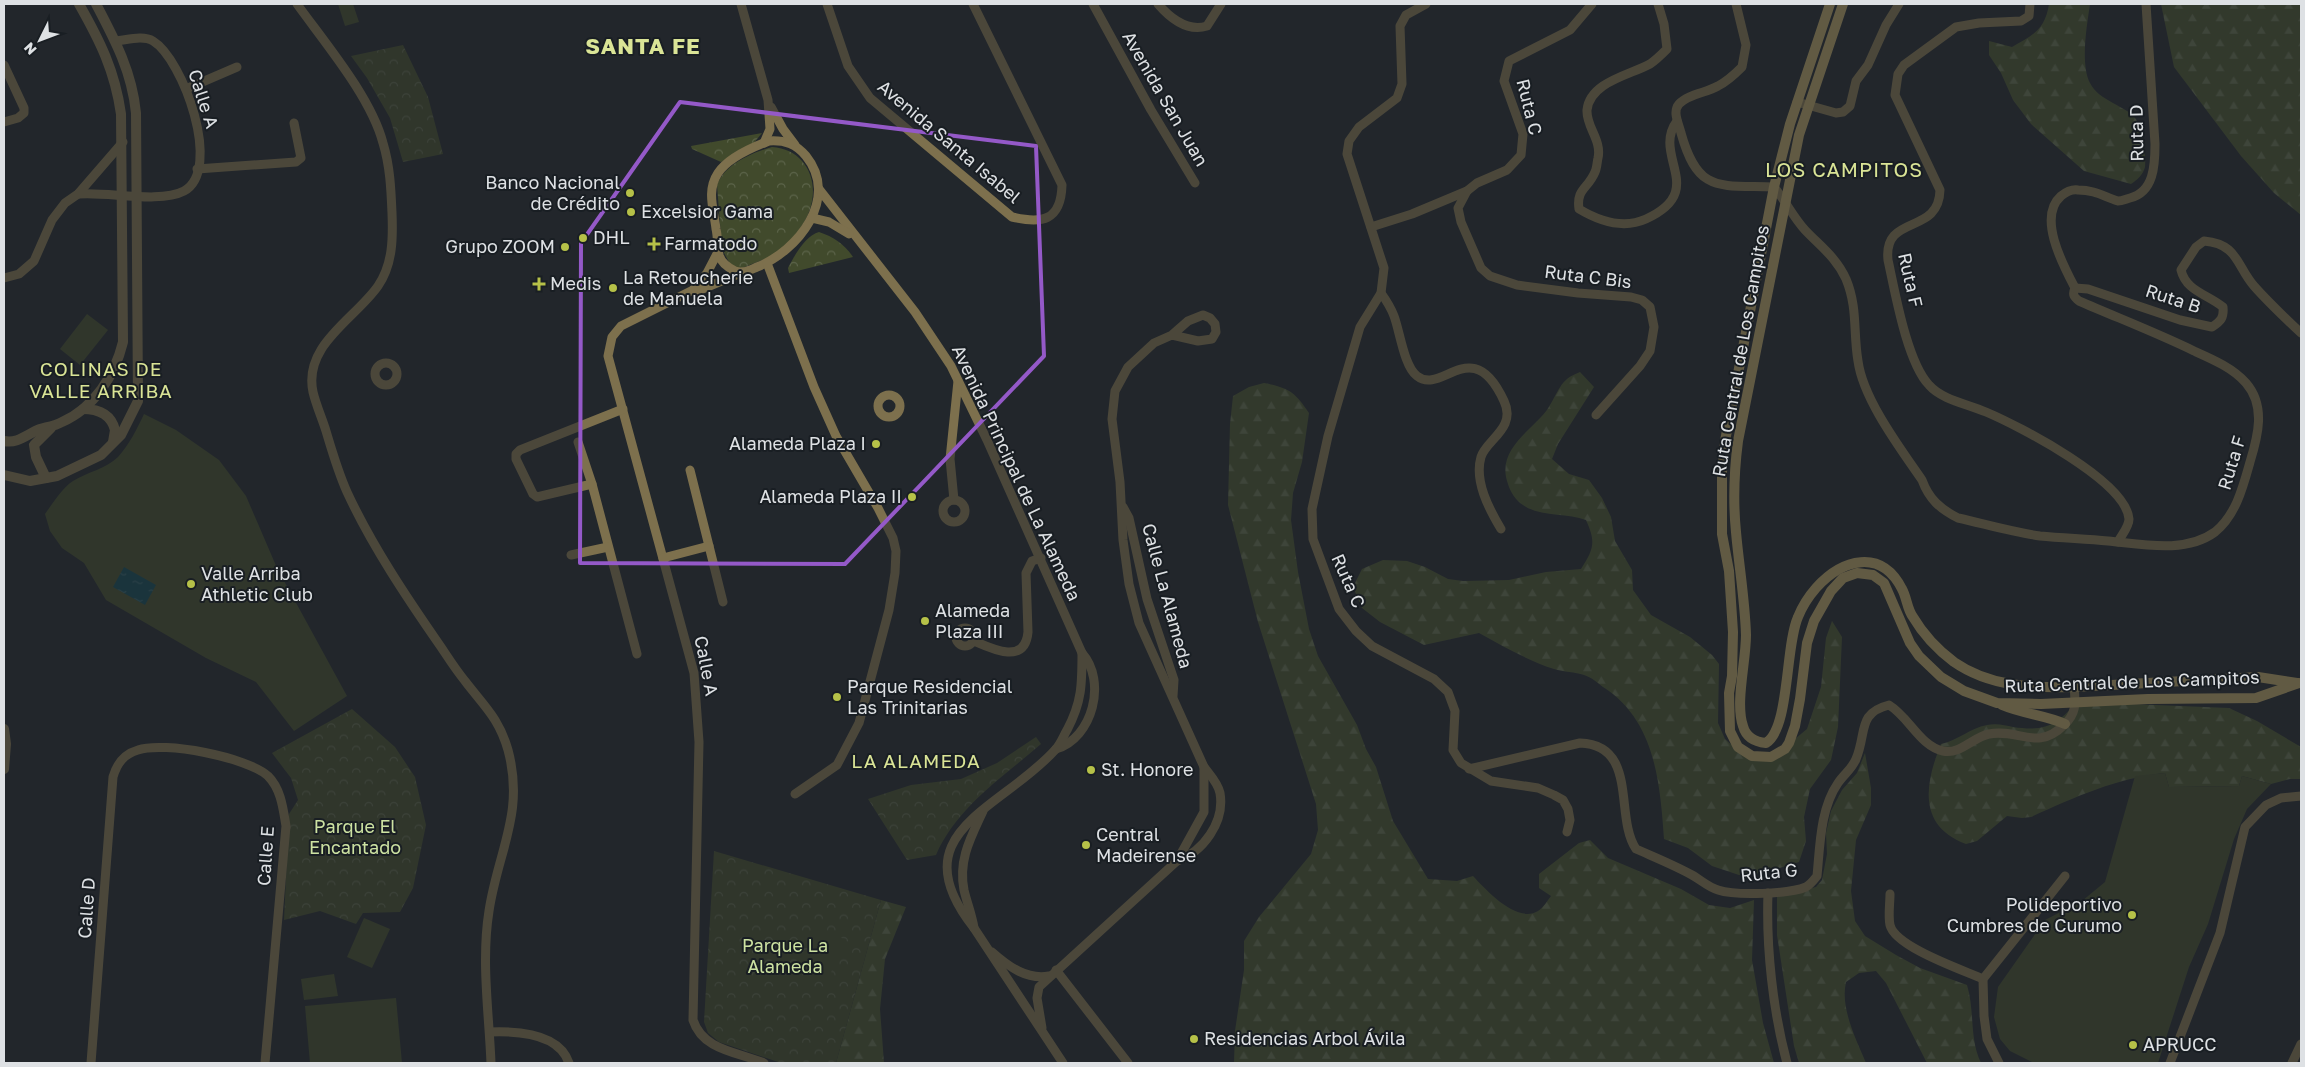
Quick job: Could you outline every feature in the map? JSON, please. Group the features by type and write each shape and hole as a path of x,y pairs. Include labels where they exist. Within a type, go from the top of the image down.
{"main road":[{"name":"Ruta Central de Los Campitos","path":"1830,4 1797,102 1774,187 1725,441 1722,472 1722,534 1733,616 1734,650 1728,704 1732,739 1738,747 1752,756 1771,757 1785,750 1795,726 1807,643 1814,621 1831,591 1843,578 1857,573 1873,575 1884,583 1910,643 1919,656 1941,677 1964,691 1997,703 2256,698 2301,684"},
{"name":"Ruta Central de Los Campitos","path":"1843,4 1808,106 1785,200 1748,384 1734,473 1736,532 1745,619 1746,652 1741,718 1744,732 1749,737 1760,742 1772,739 1776,733 1781,716 1790,649 1798,616 1810,596 1825,580 1842,567 1859,562 1872,562 1894,576 1903,590 1911,615 1937,647 1962,667 1992,680 2013,686 2074,688 2258,678 2301,684"},
{"path":"1997,703 2023,712 2046,716 2065,724"}],"street":[{"path":"46,478 36,457 34,445 54,426 83,409 95,398 109,376 123,342 123,142 118,90 97,33 79,4"},
{"path":"4,475 30,481 46,478 83,465 101,455 112,445 128,423 138,401 137,132 134,89 116,41 96,4"},
{"path":"297,4 353,83 383,140 388,167 393,223 388,267 379,284 328,340 318,355 312,370 314,396 347,492 362,521 412,605 466,682 497,720 510,760 514,803 488,912 486,991 491,1063"},
{"path":"741,4 768,100 783,129 811,163 819,189 819,196 812,218 790,247 767,264 743,272 733,270 719,256 711,200 716,177 729,162 764,143 781,141 797,147"},
{"name":"Avenida Santa Isabel","path":"827,4 848,66 870,98 1012,217 1039,222 1049,218 1058,208 1062,198 1062,186 973,4"},
{"name":"Avenida San Juan","path":"1093,4 1194,183"},
{"path":"1158,4 1166,13 1186,26 1194,28 1207,26 1221,4"},
{"name":"Ruta C","path":"1426,4 1406,15 1400,26 1402,84 1397,98 1359,127 1349,141 1347,154 1384,268 1381,293 1360,327 1328,436 1312,510 1313,539 1339,609 1356,632 1372,646 1434,679 1448,692 1455,711 1453,750 1461,763 1491,780 1538,788 1563,800 1568,809 1570,820 1566,832"},
{"name":"Ruta C","path":"1371,227 1412,214 1467,191 1477,183 1507,170 1522,155 1523,134 1504,81 1509,61 1570,30 1592,4"},
{"path":"1658,4 1664,24 1667,49 1649,64 1625,74 1598,90 1591,99 1587,110 1590,124 1597,139 1599,154 1594,174 1580,192 1578,200 1579,210 1590,216 1615,224 1639,222 1659,213 1671,203 1676,189 1677,174 1671,153 1671,130 1677,121"},
{"path":"1736,4 1746,45 1742,67 1718,86 1684,100 1677,105 1677,121 1687,153 1699,174 1708,181 1718,185 1774,187"},
{"path":"1797,102 1836,113 1843,112 1850,106 1856,81 1868,65 1886,25 1899,4"},
{"name":"Ruta F","path":"2030,4 2029,16 2021,22 1979,23 1956,26 1904,64 1901,69 1895,95 1940,190 1940,198 1924,220 1895,232 1886,248 1916,366 1930,387 1944,396 1987,412 2060,449 2095,476 2126,508 2129,517 2128,526 2118,542"},
{"name":"Ruta D","path":"2075,288 2064,264 2049,221 2051,210 2058,198 2067,191 2077,189 2100,193 2120,201 2134,197 2152,180 2155,144 2146,4"},
{"name":"Calle A","path":"116,41 142,38 152,40 172,60 186,89 199,134 198,170"},
{"path":"4,65 24,108 24,113 18,118 4,122"},
{"path":"186,89 237,67"},
{"path":"764,143 770,129 768,100"},
{"path":"78,194 153,197 184,191 196,178 198,170 296,162 300,158 294,123"},
{"path":"4,278 19,274 34,261 52,220 65,203 78,194 123,142"},
{"name":"Ruta F","path":"1774,187 1806,230 1829,252 1846,279 1856,317 1857,360 1864,386 1922,480 1927,494 1937,504 1958,518 2038,536 2118,542 2153,547 2185,543 2212,533 2223,524 2240,494 2256,444 2259,421 2258,408 2246,383 2233,372 2154,332 2074,298 2075,288"},
{"name":"Avenida Principal de La Alameda","path":"819,189 944,354 1041,558 1082,653 1089,661 1095,676 1095,691 1092,705 1083,729 1065,746 1056,749"},
{"name":"Ruta C Bis","path":"1467,191 1458,208 1460,222 1481,268 1490,276 1517,285 1578,293 1631,297 1642,300 1650,308 1654,327 1650,351 1640,366 1596,415"},
{"name":"Avenida Principal de La Alameda","path":"812,218 838,226 857,240"},
{"name":"Ruta B","path":"2075,288 2088,289 2180,320 2212,327 2221,322 2224,315 2223,307 2189,287 2183,279 2181,270 2196,247 2204,241 2218,242 2232,252 2252,284 2301,333"},
{"name":"Calle A","path":"719,250 707,273 693,290 621,326 616,331 608,356 694,674 700,742 694,1020 701,1035 716,1047 764,1063"},
{"path":"767,264 814,387 836,436 878,508 893,538 896,552 895,573 889,610 866,704 859,723 836,765 795,794"},
{"name":"Calle A","path":"693,290 700,290 743,272"},
{"path":"1381,293 1393,313 1411,371 1419,378 1432,380 1462,367 1473,367 1492,380 1505,403 1507,416 1502,428 1481,455 1479,468 1482,487 1490,509 1501,529"},
{"name":"Calle La Alameda","path":"1172,335 1205,342 1212,340 1216,332 1216,324 1210,318 1203,315 1180,326 1172,335 1154,343 1136,358 1120,379 1115,391 1112,419 1122,505 1123,540 1139,623 1204,767 1216,782 1220,794 1218,817 1214,830 1187,858 1177,861"},
{"path":"954,500 950,459 958,381"},
{"path":"83,409 102,412 110,420 115,430 112,445"},
{"path":"592,484 537,497 533,494 516,459 516,454 520,450 623,409"},
{"path":"4,441 10,442 23,439 39,430 54,426"},
{"path":"578,442 592,484 637,654"},
{"path":"690,470 723,602"},
{"name":"Calle La Alameda","path":"1122,505 1129,518 1147,598 1174,680 1173,697"},
{"path":"663,558 710,546"},
{"path":"571,555 608,547"},
{"path":"974,641 1005,653 1013,652 1024,645 1028,632 1026,573 1032,561 1041,558"},
{"path":"1134,602 1147,598"},
{"name":"Avenida Principal de La Alameda","path":"1063,1063 959,908 948,882 947,863 954,841 962,828 1056,749 1077,712 1081,698 1082,653"},
{"path":"2065,724 2074,714 2076,702 2074,688"},
{"path":"1081,698 1092,705"},
{"name":"Ruta G","path":"1469,769 1580,744 1594,746 1608,753 1619,774 1623,788 1630,841 1636,849 1693,876 1707,886 1719,891 1730,893 1768,893 1805,887 1812,883 1816,876 1822,826 1828,804 1838,783 1853,766 1862,746 1867,716 1876,708 1889,705 1900,712 1930,746 1944,752 1957,750 1978,737 1990,734 2039,739 2049,737 2065,724"},
{"path":"4,729 6,744 4,769"},
{"name":"Calle E","path":"123,758 132,752 150,748 216,755 231,758 260,770 277,787 286,826 265,1063"},
{"name":"Calle D","path":"91,1063 113,776 116,766 123,758"},
{"name":"Calle La Alameda","path":"1042,1033 1037,998 1039,987 1052,973 1177,861 1204,812 1204,767"},
{"path":"2170,1063 2220,933 2246,827 2266,805 2281,798 2301,796"},
{"name":"Avenida Principal de La Alameda","path":"974,928 963,883 963,864 968,844 983,811"},
{"path":"1204,812 1218,817"},
{"path":"947,863 963,864"},
{"path":"1999,1063 1987,1039 1983,979 2065,876"},
{"path":"1768,893 1767,919 1771,966 1777,1018 1787,1063"},
{"path":"1890,894 1890,926 1899,938 1913,948 1983,979"},
{"path":"983,943 1006,964 1028,976 1039,978 1052,973 1128,1063"},
{"path":"490,1032 544,1038 555,1043 563,1050 569,1063"},
{"path":"2292,1063 2301,1044"}],"highlighted area":[{"path":"680,102 1036,146 1044,356 845,564 580,563 581,243"}],"green space":[{"path":"338,4 353,4 359,22 345,26"},
{"path":"2049,4 2090,4 2086,33 2085,66 2090,83 2106,99 2131,114 2138,122 2142,134 2145,167 2140,177 2131,184 2084,171 2031,124 2013,100 2001,73 1989,55 1989,41 2012,47 2037,31 2044,20"},
{"path":"2161,4 2301,4 2301,215 2274,193 2241,156 2174,67"},
{"path":"403,45 428,97 443,154 403,162 390,118 367,78 351,56"},
{"path":"762,133 753,144 721,162 692,149 691,146"},
{"path":"772,147 793,153 801,160 811,177 813,198 806,219 784,247 768,257 739,269 730,264 722,249 717,185 732,165 747,156"},
{"path":"819,232 838,242 853,257 789,273 788,268 801,247 810,237"},
{"path":"87,314 108,330 80,365 60,349"},
{"path":"1580,372 1594,387 1558,444 1552,459 1569,474 1589,480 1602,498 1611,517 1615,541 1632,570 1633,590 1651,615 1690,637 1712,655 1719,664 1718,723 1725,739 1743,755 1769,755 1784,748 1807,729 1821,687 1826,638 1832,621 1842,637 1838,727 1831,760 1810,789 1804,817 1806,841 1799,862 1764,873 1739,875 1712,866 1688,848 1664,839 1657,775 1652,754 1644,735 1634,717 1620,701 1587,676 1554,669 1534,662 1479,633 1424,645 1380,622 1362,608 1353,587 1362,569 1383,560 1407,561 1425,567 1448,579 1463,581 1509,580 1546,572 1581,569 1589,556 1592,545 1591,534 1586,520 1545,513 1523,505 1512,493 1506,473 1506,464 1514,446 1545,413 1563,383"},
{"path":"1264,383 1291,392 1300,400 1309,413 1302,462 1293,493 1291,520 1298,572 1309,629 1318,656 1357,725 1366,749 1376,767 1393,821 1428,879 1457,881 1473,876 1502,904 1521,913 1530,914 1540,910 1551,896 1539,888 1539,874 1579,843 1590,840 1608,858 1681,889 1709,905 1730,908 1754,900 1752,960 1763,1023 1774,1063 1234,1063 1235,1031 1244,970 1244,941 1259,917 1311,854 1318,830 1316,804 1258,622 1228,505 1230,424 1233,396 1249,387"},
{"name":"Valle Arriba Athletic Club","path":"144,414 176,430 219,460 246,496 277,568 347,696 294,731 256,682 206,658 106,600 84,563 62,548 50,531 45,514 58,496 73,481 108,465 118,457 136,431"},
{"path":"2079,699 2106,703 2229,708 2257,721 2301,747 2301,779 2290,779 2271,784 2242,776 2239,786 2169,787 2165,773 2113,784 2031,817 2007,816 1977,841 1966,844 1950,836 1939,826 1932,815 1929,802 1929,788 1935,759 1941,744 1990,724 2024,728 2050,725 2058,721"},
{"name":"Parque El Encantado","path":"352,709 395,747 415,777 426,825 413,888 400,912 363,913 356,924 320,911 284,920 289,814 298,800 291,778 272,753"},
{"path":"1036,737 1041,744 996,781 968,808 945,838 936,855 907,860 868,799 911,785 961,779 997,763"},
{"path":"1865,753 1871,788 1871,805 1856,840 1851,891 1855,921 1865,936 1896,955 1920,968 1967,985 1971,1005 1973,1034 1981,1063 1927,1063 1886,983 1876,971 1859,973 1846,982 1845,1002 1847,1013 1866,1063 1799,1063 1794,1046 1777,935 1777,896 1816,887 1822,880 1827,854 1826,833 1831,811 1842,790 1857,773"},
{"name":"Polideportivo Cumbres de Curumo","path":"2165,773 2169,787 2239,786 2242,776 2271,784 2247,809 2234,839 2208,924 2189,967 2158,1063 2034,1063 2010,1051 2000,1039 1994,1017 1998,987 2045,920 2082,901 2105,882 2135,776"},
{"name":"Parque La Alameda","path":"714,851 881,900 836,1063 781,1063 719,1042 708,1033 704,1022"},
{"path":"881,900 906,907 885,959 880,1009 884,1063 836,1063"},
{"path":"364,918 390,929 372,968 347,957"},
{"path":"816,928 844,939 828,980 800,970"},
{"path":"334,974 338,996 304,1000 301,979"},
{"path":"396,998 402,1063 310,1063 305,1006"}],"water":[{"path":"124,567 156,585 145,605 113,587"}],"place":[{"name":"Banco Nacional de Crédito","path":"630,193"},
{"name":"Excelsior Gama","path":"631,212"},
{"name":"DHL","path":"583,238"},
{"name":"Farmatodo","path":"654,244"},
{"name":"Grupo ZOOM","path":"565,247"},
{"name":"Medis","path":"539,284"},
{"name":"La Retoucherie de Manuela","path":"613,288"},
{"name":"Alameda Plaza I","path":"876,444"},
{"name":"Alameda Plaza II","path":"912,497"},
{"name":"Valle Arriba Athletic Club","path":"191,584"},
{"name":"Alameda Plaza III","path":"925,621"},
{"name":"Parque Residencial Las Trinitarias","path":"837,697"},
{"name":"St. Honore","path":"1091,770"},
{"name":"Central Madeirense","path":"1086,845"},
{"name":"Polideportivo Cumbres de Curumo","path":"2132,915"},
{"name":"Residencias Arbol Ávila","path":"1194,1039"},
{"name":"APRUCC","path":"2133,1045"}],"district":[{"name":"SANTA FE","path":"643,46"},
{"name":"LOS CAMPITOS","path":"1844,170"},
{"name":"COLINAS DE VALLE ARRIBA","path":"101,380"},
{"name":"LA ALAMEDA","path":"916,761"}]}
